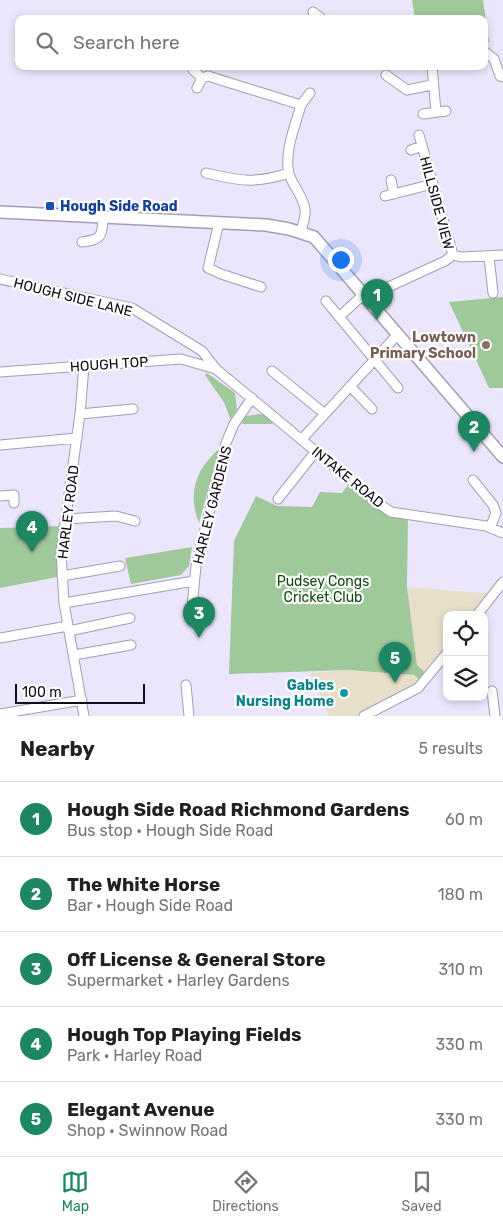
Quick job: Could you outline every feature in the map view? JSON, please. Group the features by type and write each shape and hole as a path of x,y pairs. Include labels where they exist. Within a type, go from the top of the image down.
{"main road":[{"path":"0,212 266,225 301,231 314,237 503,457"}],"street":[{"path":"313,12 317,15"},
{"path":"488,54 494,59 500,76 503,77"},
{"path":"193,70 202,78"},
{"path":"424,114 441,112 432,85 432,70"},
{"path":"386,75 407,90 432,85"},
{"path":"196,88 202,78 208,76 230,84 255,89 301,106"},
{"path":"301,231 305,217 305,208 289,172 289,150 301,106 310,93"},
{"name":"HILLSIDE VIEW","path":"339,317 367,298 453,255 419,135"},
{"name":"HILLSIDE VIEW","path":"411,150 422,146"},
{"path":"206,173 249,181 268,180 289,172"},
{"path":"390,180 394,194"},
{"path":"385,196 433,184"},
{"path":"82,242 94,240 101,234 103,217"},
{"path":"219,223 208,268 261,287"},
{"path":"453,255 461,257 503,256"},
{"path":"489,257 493,293"},
{"name":"HOUGH SIDE LANE","path":"0,279 132,308 202,351 216,369"},
{"path":"326,301 398,388"},
{"path":"302,439 398,334"},
{"name":"HOUGH TOP","path":"0,372 181,358 216,369"},
{"name":"HARLEY ROAD","path":"84,366 80,414 61,553 64,603 84,716"},
{"name":"INTAKE ROAD","path":"216,369 391,512 490,528 503,533"},
{"path":"272,371 325,414"},
{"path":"350,386 372,409"},
{"name":"HARLEY GARDENS","path":"191,617 194,581 201,546 226,443 234,424 252,398"},
{"path":"80,414 133,410"},
{"path":"0,445 76,438"},
{"path":"278,499 316,451"},
{"path":"473,480 493,505 496,513 490,528"},
{"path":"0,496 14,495 14,503"},
{"path":"65,519 116,516 135,522"},
{"path":"62,576 120,566"},
{"path":"64,603 194,581"},
{"path":"480,611 503,582"},
{"path":"0,638 130,618"},
{"path":"74,655 130,645"},
{"path":"365,716 418,688 445,656"},
{"path":"186,685 189,716"},
{"path":"492,690 495,716"},
{"path":"0,714 82,700"}],"shaded area":[{"path":"407,587 495,594 480,611 443,611 443,658 429,676 417,665"},
{"path":"348,670 414,675 423,683 363,716 329,716 310,673"}],"green space":[{"path":"412,0 483,0 485,15 414,15"},
{"name":"Lowtown Primary School","path":"503,297 503,388 489,388 449,302"},
{"path":"207,373 235,393 237,410 230,419 225,404 205,375"},
{"path":"264,415 273,422 272,424 242,424 246,416"},
{"path":"220,448 199,523 194,501 196,482 205,464"},
{"name":"Pudsey Congs Cricket Club","path":"352,480 378,503 408,515 407,587 417,665 429,676 423,683 414,675 348,670 229,674 234,541 256,496 277,506 312,507 320,492 342,493"},
{"path":"64,526 62,576 0,588 0,528"},
{"path":"192,547 189,566 181,575 131,584 125,558"}],"place":[{"name":"Hough Side Road","path":"50,206"},
{"name":"Hough Side Road Richmond Gardens","path":"377,320"},
{"name":"Lowtown Primary School","path":"486,345"},
{"name":"The White Horse","path":"474,452"},
{"name":"Hough Top Playing Fields","path":"32,552"},
{"name":"Off License & General Store","path":"199,638"},
{"name":"Elegant Avenue","path":"395,683"},
{"name":"Gables Nursing Home","path":"344,693"}]}
